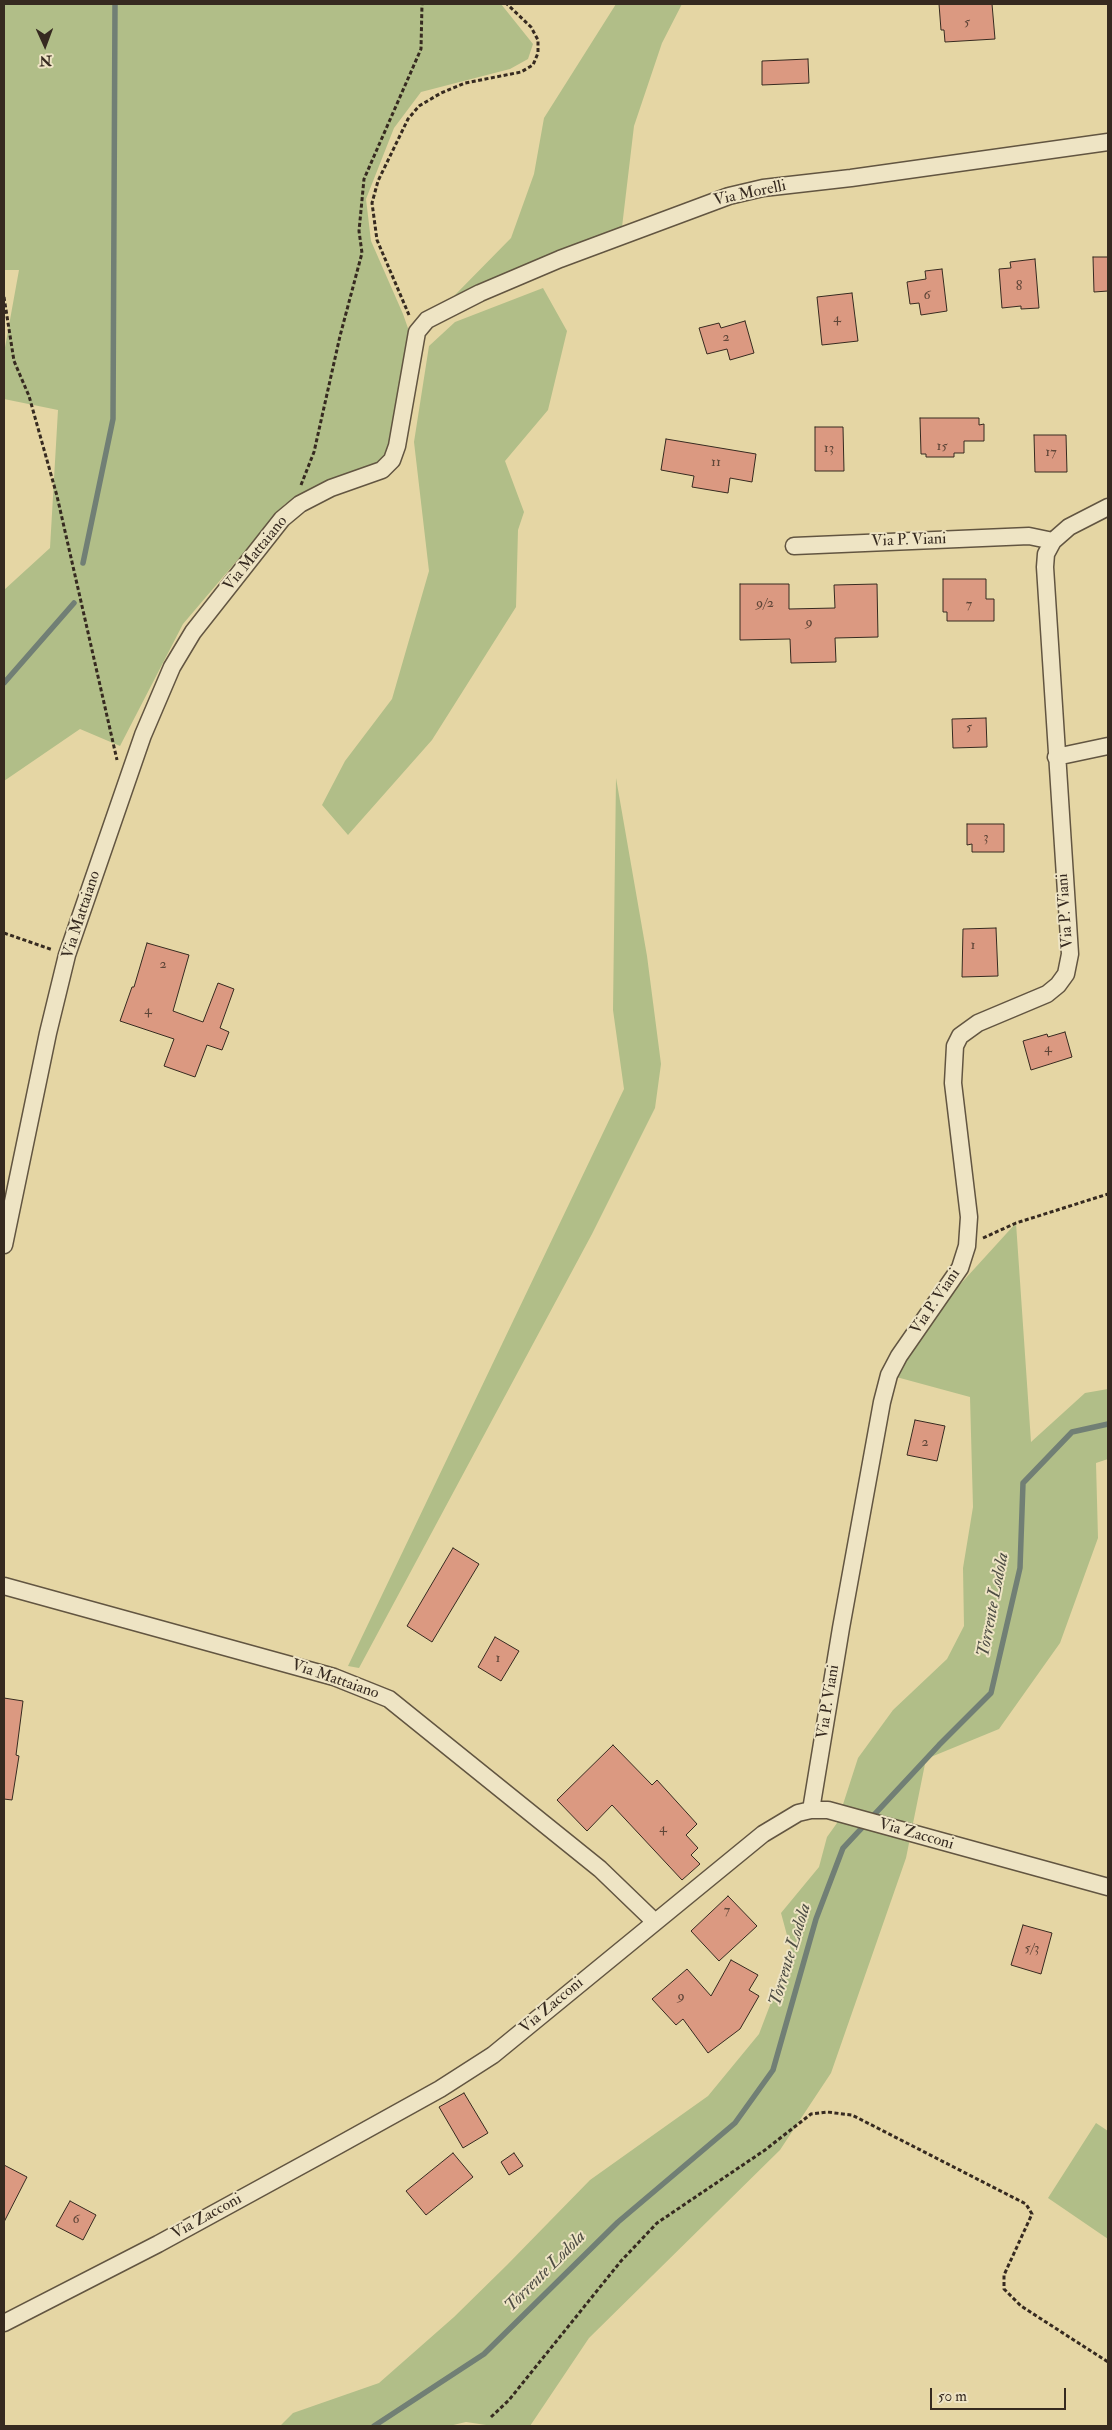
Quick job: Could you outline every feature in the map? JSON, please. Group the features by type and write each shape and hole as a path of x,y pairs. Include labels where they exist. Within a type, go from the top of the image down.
{"street":[{"name":"Via Morelli","path":"417,332 427,320 480,293 560,259 729,196 763,188 861,177 1108,142"},
{"name":"Via Mattaiano","path":"4,1244 48,1032 67,955 143,735 172,667 193,632 282,519 300,504 340,485 382,470 392,460 397,446 417,332"},
{"path":"1053,541 1069,527 1108,507"},
{"name":"Via P. Viani","path":"794,546 1030,536 1053,541 1046,554 1045,568 1070,954 1066,974 1058,985 1030,1003 978,1023 960,1036 955,1046 953,1083 969,1217 967,1246 960,1268 899,1356 889,1376 882,1402 841,1628 811,1810"},
{"path":"1056,758 1108,746"},
{"name":"Via Mattaiano","path":"4,1586 334,1677 389,1699 600,1869 654,1921"},
{"name":"Via Zacconi","path":"4,2323 158,2244 440,2088 493,2055 654,1921 787,1817 811,1810 828,1810 1108,1887"}],"path":[{"path":"300,504 301,482 314,452 340,336 362,253 359,231 364,179 421,49 422,4"},
{"path":"417,332 377,240 372,204 378,182 404,126 419,106 441,92 465,83 521,72 533,65 538,53 538,40 530,27 507,4"},
{"path":"4,297 14,361 29,396 57,496 117,762"},
{"path":"4,932 67,955"},
{"path":"967,1246 1016,1223 1108,1194"},
{"path":"491,2417 509,2400 621,2261 658,2223 765,2150 811,2114 827,2112 852,2115 1026,2204 1032,2214 1004,2275 1004,2289 1021,2306 1108,2362"}],"green space":[{"path":"4,4 501,4 533,44 528,59 510,69 421,92 394,128 366,199 371,241 410,334 391,453 372,468 348,474 285,504 183,624 120,746 80,729 4,781 4,590 50,548 58,410 4,399 4,353 19,270 4,270"},
{"path":"616,4 682,4 662,43 634,126 622,227 592,243 454,296 511,238 534,174 544,118"},
{"path":"543,288 567,331 548,410 505,461 524,512 518,530 516,607 432,740 348,835 322,805 345,761 392,699 429,571 414,442 429,346 455,322"},
{"path":"616,778 647,956 661,1064 655,1108 592,1234 359,1668 348,1666 624,1089 613,1010"},
{"path":"1016,1223 1031,1442 1085,1393 1108,1389 1108,1459 1096,1463 1098,1538 1060,1643 999,1729 926,1759 906,1858 831,2073 780,2150 589,2338 530,2426 493,2426 466,2422 449,2426 280,2426 293,2413 379,2383 454,2317 590,2180 708,2096 759,2034 791,1950 781,1913 819,1867 827,1837 837,1823 858,1758 893,1710 947,1659 964,1626 963,1568 973,1507 970,1397 889,1375 914,1335"},
{"path":"1096,2123 1108,2131 1108,2239 1048,2198"}],"building":[{"path":"939,4 992,4 995,39 945,42 944,30 941,30"},
{"path":"808,59 809,83 762,85 762,61"},
{"path":"1093,257 1108,257 1108,291 1094,292"},
{"path":"1035,259 1039,308 1021,309 1021,306 1002,308 999,269 1011,268 1010,262"},
{"path":"942,269 947,311 921,315 919,303 910,304 907,282 926,279 925,271"},
{"path":"852,293 858,341 822,345 817,297"},
{"path":"745,321 754,353 730,360 727,349 707,354 699,328 719,323 721,328"},
{"path":"920,418 979,418 979,425 984,424 984,441 964,441 964,453 954,453 954,457 926,457 926,454 921,454"},
{"path":"815,427 843,427 844,471 815,471"},
{"path":"1034,435 1066,435 1067,472 1035,472"},
{"path":"666,439 756,454 752,482 730,478 728,493 692,487 694,476 661,470"},
{"path":"943,579 986,579 986,599 994,599 994,621 947,621 947,612 943,612"},
{"path":"740,584 789,584 789,609 835,608 834,585 877,584 878,637 835,638 836,662 791,663 790,639 740,640"},
{"path":"986,718 987,747 953,748 952,719"},
{"path":"967,824 1004,824 1004,852 972,852 972,844 967,845"},
{"path":"996,928 998,976 962,977 963,929"},
{"path":"147,943 189,955 173,1011 203,1022 218,983 234,989 220,1028 229,1032 222,1050 207,1045 195,1077 164,1066 174,1039 120,1021 132,987 134,987"},
{"path":"1065,1032 1072,1057 1031,1070 1023,1041 1047,1034 1048,1037"},
{"path":"915,1420 945,1426 937,1461 907,1455"},
{"path":"453,1548 479,1564 432,1642 407,1626"},
{"path":"495,1637 519,1651 501,1681 478,1667"},
{"path":"4,1698 23,1701 16,1755 19,1756 12,1800 4,1799"},
{"path":"613,1745 652,1785 657,1780 697,1824 686,1835 698,1848 691,1855 700,1864 682,1880 612,1805 587,1831 557,1800"},
{"path":"728,1896 757,1926 719,1961 691,1931"},
{"path":"1023,1925 1052,1933 1041,1974 1011,1965"},
{"path":"731,1960 758,1975 749,1990 759,1996 740,2029 708,2053 683,2019 676,2025 652,1999 687,1969 711,1996"},
{"path":"464,2093 488,2133 463,2148 439,2107"},
{"path":"453,2153 473,2177 426,2215 406,2191"},
{"path":"514,2153 523,2166 509,2175 501,2162"},
{"path":"4,2165 27,2177 4,2222"},
{"path":"70,2201 96,2215 83,2240 56,2226"}],"waterway":[{"path":"83,563 113,419 115,4"},
{"path":"4,683 74,603"},
{"name":"Torrente Lodola","path":"374,2426 484,2354 618,2222 735,2123 773,2070 816,1919 843,1848 939,1745 991,1693 1020,1568 1023,1483 1072,1432 1108,1424"}]}
